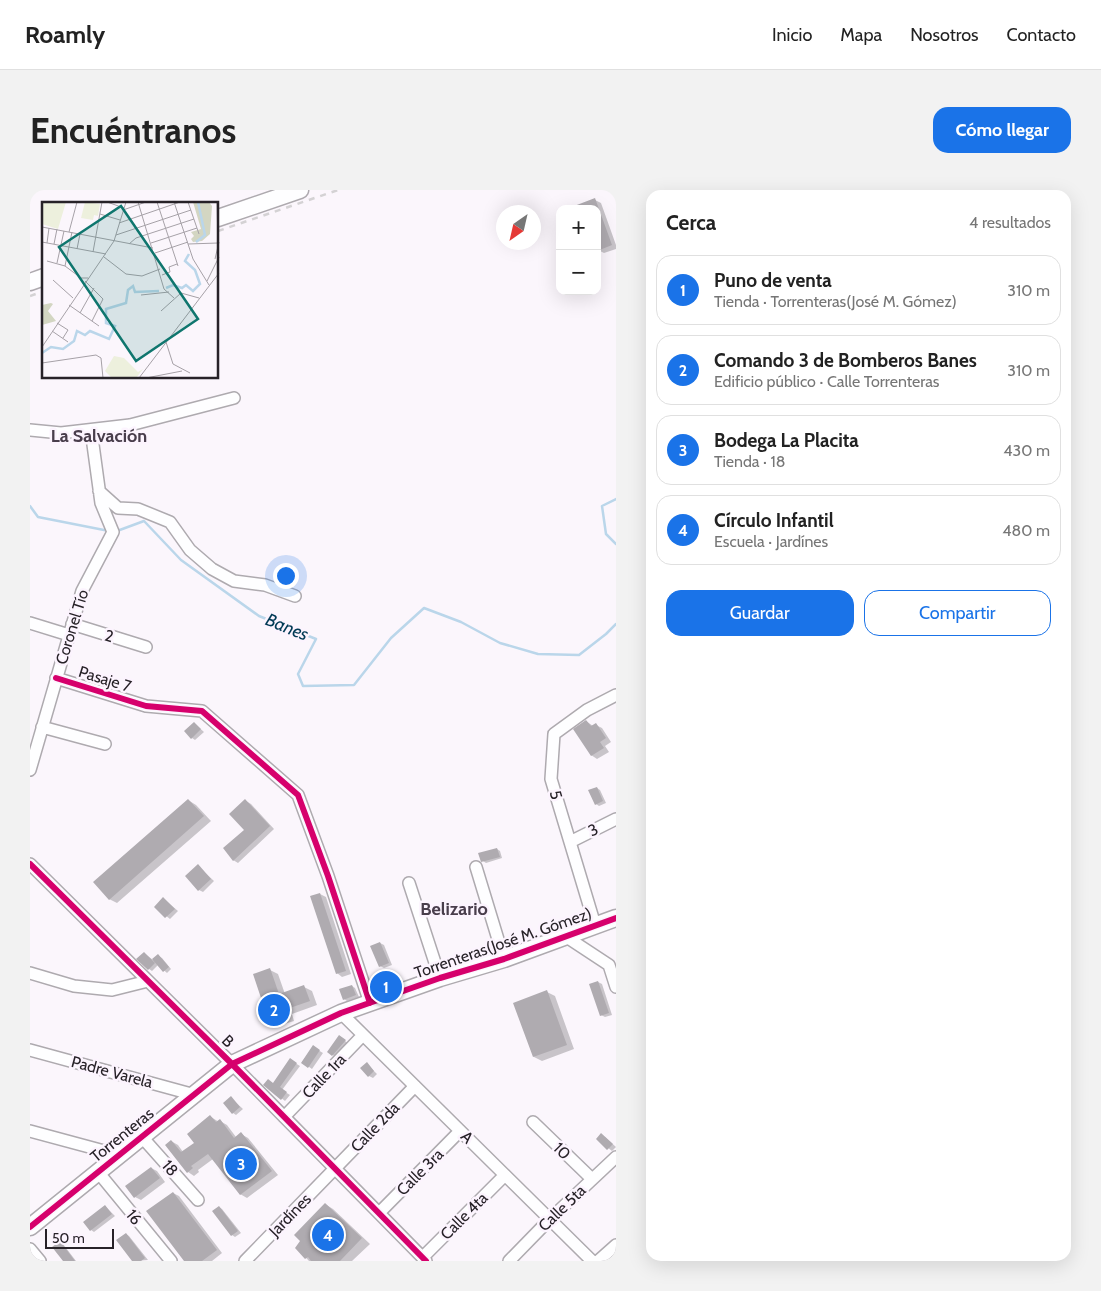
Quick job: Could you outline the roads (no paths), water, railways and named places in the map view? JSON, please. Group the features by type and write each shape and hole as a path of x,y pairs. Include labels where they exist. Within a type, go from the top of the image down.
{"street":[{"path":"219,218 300,190"},
{"path":"30,282 42,278"},
{"path":"30,430 61,433 130,425 234,398"},
{"name":"Coronel Tío","path":"30,770 82,591 113,532 101,503 91,430"},
{"path":"99,491 118,508 138,509 170,522 190,550 212,570 234,581 265,585 295,596"},
{"name":"2","path":"30,623 146,647"},
{"name":"Pasaje 7","path":"56,678 146,706 202,711 298,795 328,876 370,1003"},
{"name":"5","path":"595,925 551,779 554,734 587,710 616,694"},
{"path":"42,727 105,744"},
{"name":"3","path":"570,842 616,819"},
{"name":"B","path":"30,864 425,1259"},
{"path":"476,866 504,959"},
{"path":"409,883 440,978"},
{"name":"Torrenteras(José M. Gómez)","path":"232,1064 342,1013 440,978 504,959 616,918"},
{"path":"565,936 609,965 616,987"},
{"path":"30,973 74,986 112,990 148,980"},
{"name":"A","path":"342,1013 592,1261"},
{"name":"Calle 1ra","path":"284,1117 364,1035"},
{"name":"Padre Varela","path":"30,1050 195,1094"},
{"name":"Torrenteras","path":"32,1223 232,1064"},
{"name":"Calle 2da","path":"335,1168 415,1086"},
{"name":"10","path":"533,1122 592,1180"},
{"path":"30,1131 119,1155"},
{"name":"Calle 3ra","path":"379,1213 460,1131"},
{"name":"18","path":"142,1137 198,1200"},
{"name":"Calle 5ta","path":"509,1261 616,1157"},
{"name":"Jardínes","path":"245,1261 335,1168"},
{"name":"16","path":"98,1172 170,1261"},
{"name":"Calle 4ta","path":"425,1259 505,1175"},
{"path":"598,1261 616,1244"},
{"path":"30,1249 40,1261"}],"waterway":[{"name":"Banes","path":"616,499 602,506 606,534 616,544"},
{"name":"Banes","path":"30,506 38,517 109,531"},
{"name":"Banes","path":"117,531 144,521 181,560 259,616 316,639 298,674 303,686 354,685 391,638 424,608 461,622 500,643 538,654 579,655 616,624"}],"railway":[{"path":"219,231 338,190"},
{"path":"30,296 42,292"}],"place":[{"name":"Puno de venta","path":"386,987"},
{"name":"Comando 3 de Bomberos Banes","path":"274,1010"},
{"name":"Bodega La Placita","path":"241,1164"},
{"name":"Círculo Infantil","path":"328,1235"}],"district":[{"name":"La Salvación","path":"99,436"},
{"name":"Belizario","path":"454,909"}]}
